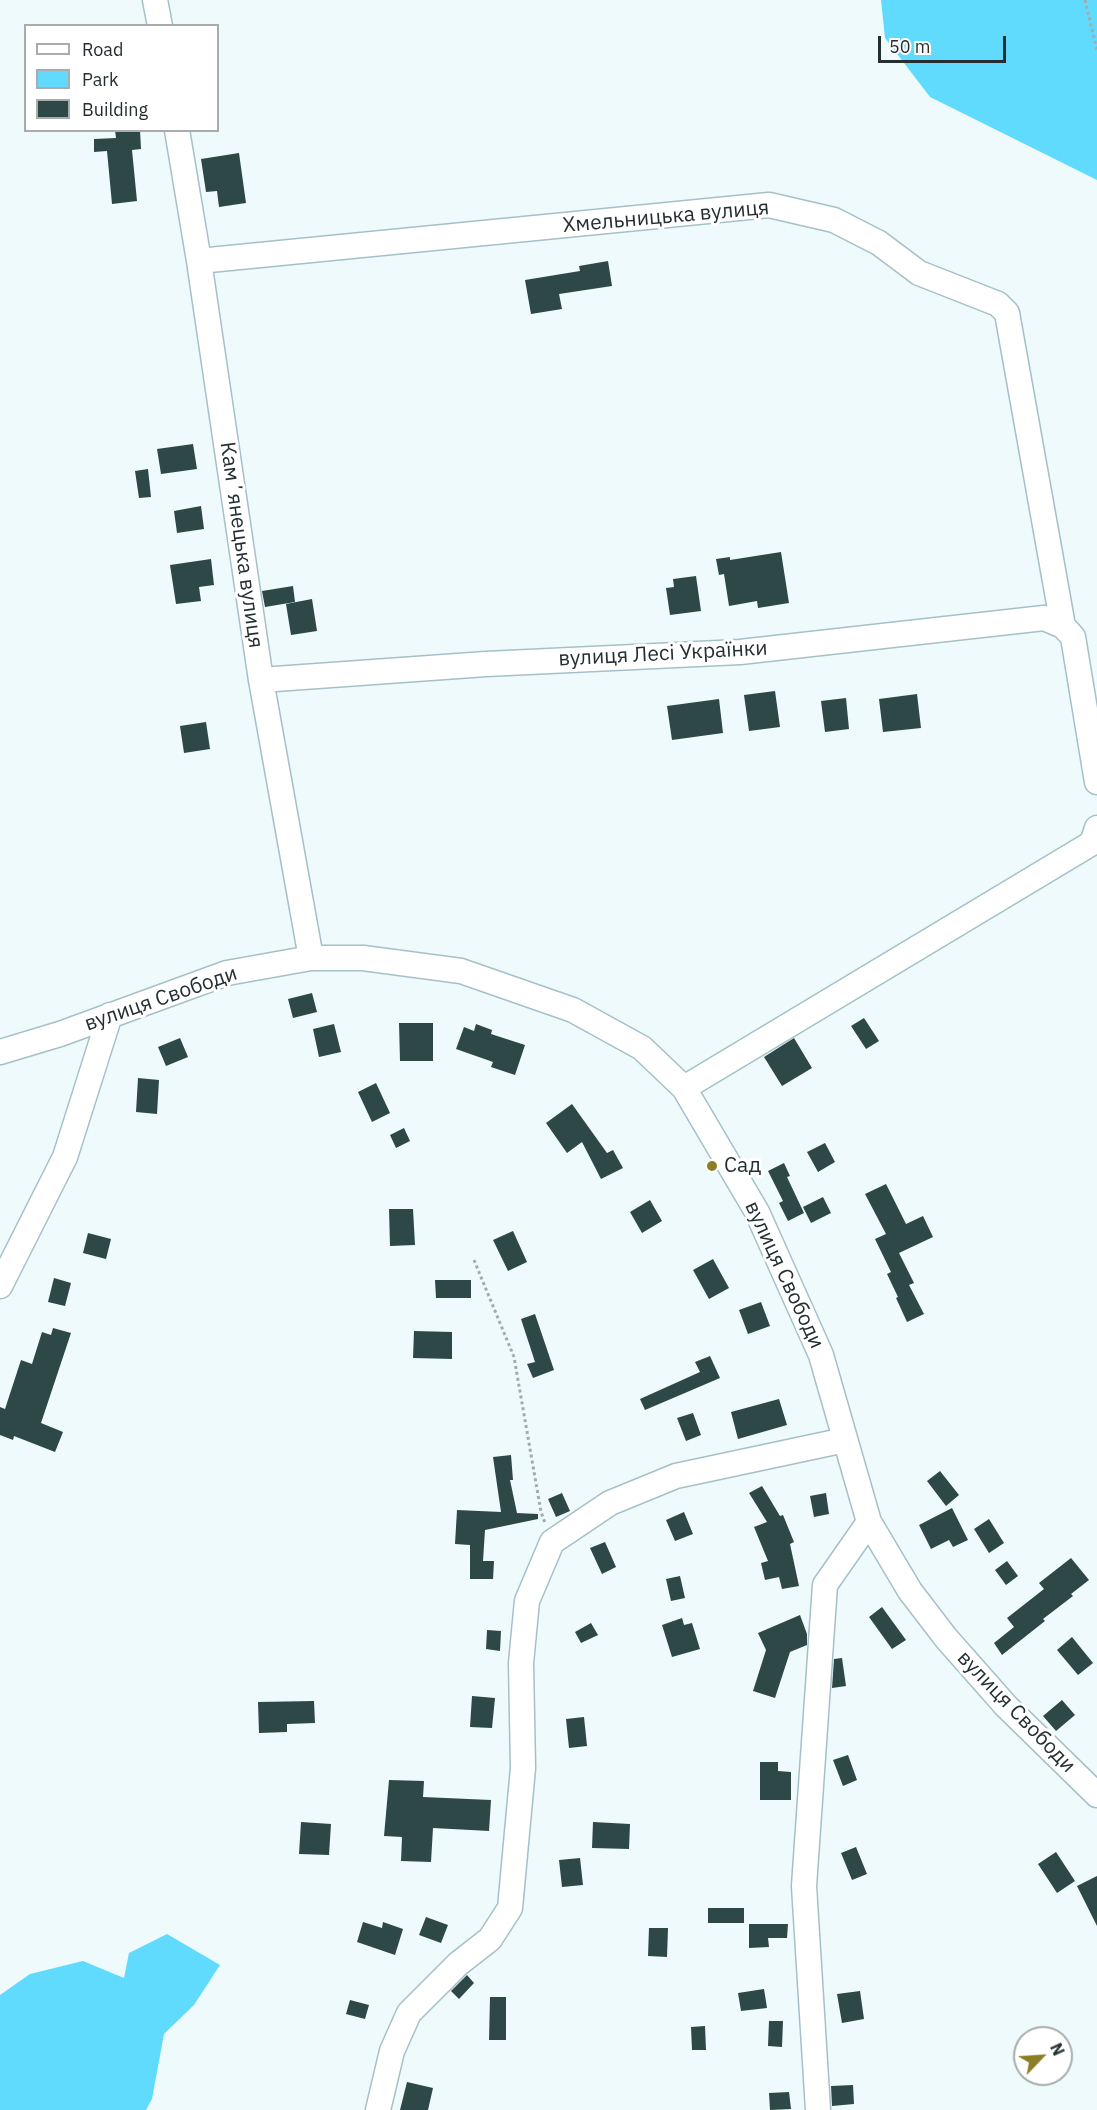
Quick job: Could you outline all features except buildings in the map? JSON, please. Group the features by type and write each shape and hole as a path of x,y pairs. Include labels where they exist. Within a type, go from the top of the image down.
{"street":[{"path":"155,0 160,24"},
{"name":"Камʼянецька вулиця","path":"177,132 199,261 261,680 311,958"},
{"name":"Хмельницька вулиця","path":"199,261 769,205 834,220 879,243 919,273 998,304 1007,313 1063,626"},
{"name":"вулиця Лесі Українки","path":"261,680 486,664 740,652 1044,618 1063,626"},
{"path":"1063,626 1073,637 1097,782"},
{"path":"684,1088 1092,843 1097,828"},
{"name":"вулиця Свободи","path":"0,1052 60,1034 227,974 311,958 363,958 461,971 573,1010 642,1048 684,1088 758,1212 821,1355 869,1522 910,1591 946,1638 1006,1706 1097,1795"},
{"path":"0,1286 65,1157 110,1016"},
{"path":"378,2110 392,2051 409,2013 458,1964 490,1939 510,1908 523,1768 521,1663 527,1601 552,1542 610,1503 676,1476 845,1440"},
{"path":"818,2110 804,1886 825,1585 869,1522"}],"path":[{"path":"1086,0 1097,51"},
{"path":"474,1260 514,1357 541,1512 552,1542"}],"green space":[{"path":"881,0 1097,0 1097,180 930,97 885,38"},
{"path":"167,1934 220,1965 194,2005 164,2034 152,2099 146,2110 0,2110 0,1995 30,1974 83,1961 124,1978 129,1953"}],"place":[{"name":"Сад","path":"712,1166"}]}
